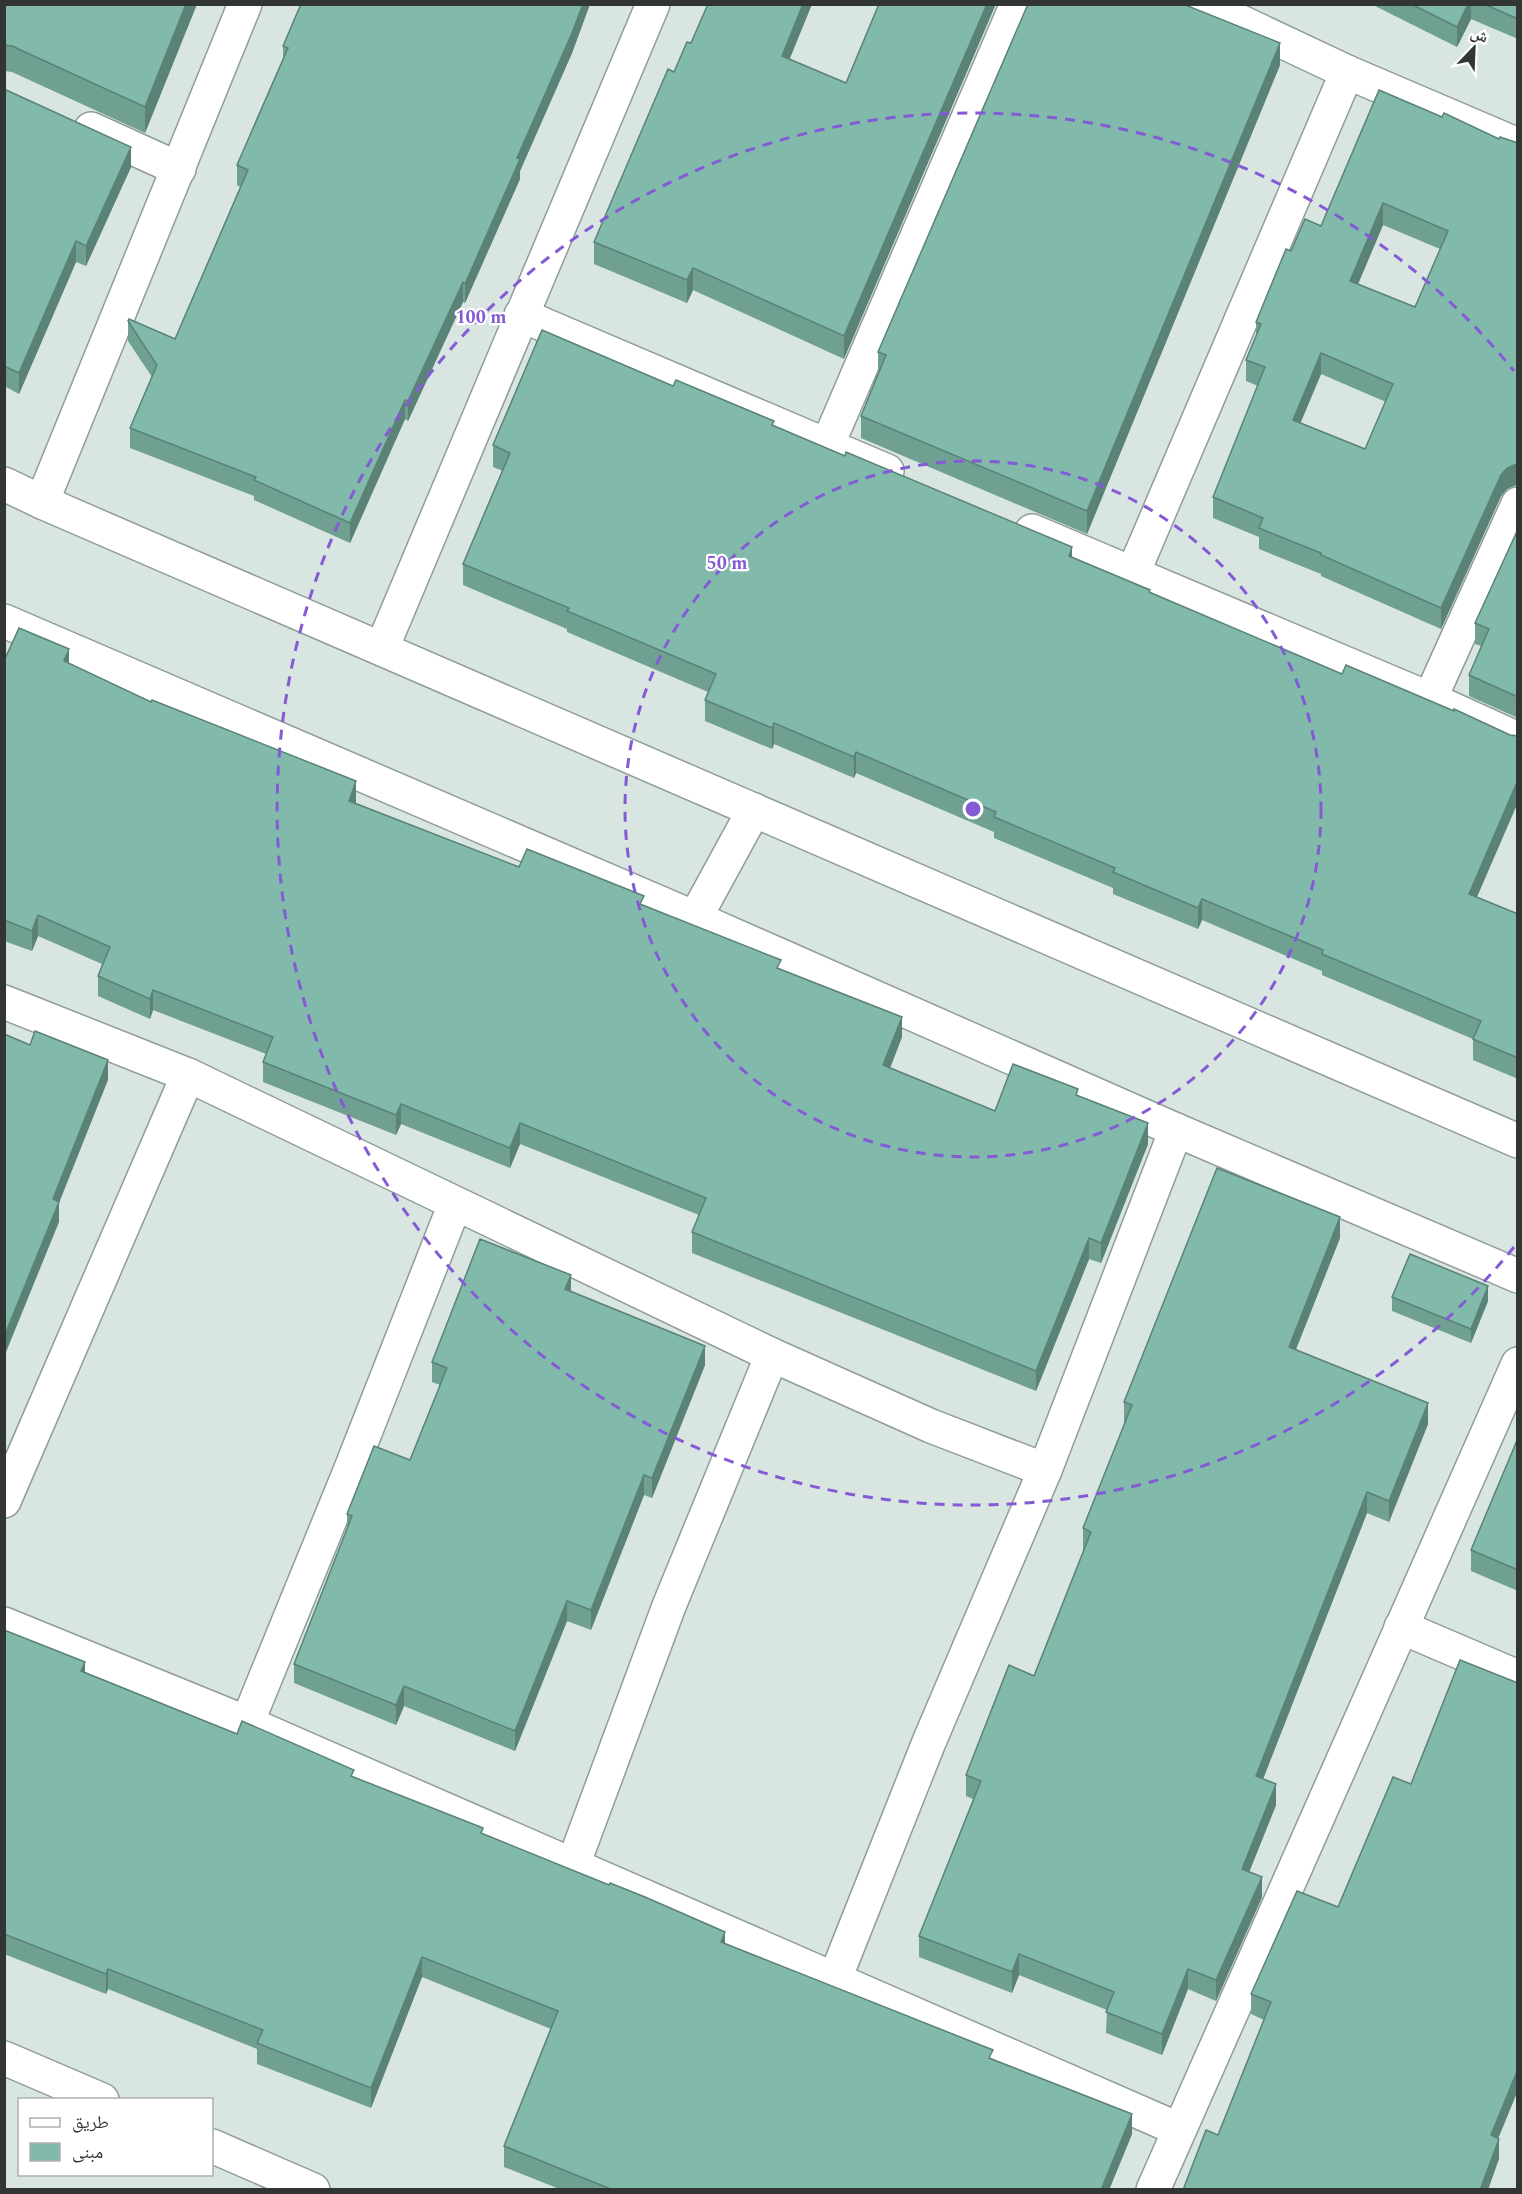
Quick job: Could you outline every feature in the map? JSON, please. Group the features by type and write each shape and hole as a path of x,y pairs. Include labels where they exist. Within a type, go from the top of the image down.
{"street":[{"path":"42,502 245,4"},
{"path":"382,648 653,4"},
{"path":"827,446 1017,4"},
{"path":"1203,4 1347,72 1518,145"},
{"path":"1133,573 1347,72"},
{"path":"59,114 179,169"},
{"path":"521,315 914,482"},
{"path":"4,484 1518,1141"},
{"path":"1430,699 1518,504"},
{"path":"1002,519 1430,699 1518,739"},
{"path":"4,621 1518,1276"},
{"path":"695,918 754,810"},
{"path":"4,1002 188,1075 772,1355 931,1426 1045,1470"},
{"path":"4,1501 188,1075"},
{"path":"834,1981 929,1742 1045,1470 1176,1130"},
{"path":"247,1723 455,1204"},
{"path":"573,1865 669,1606 772,1355"},
{"path":"1153,2190 1518,1364"},
{"path":"4,1624 247,1723 834,1981 1178,2129"},
{"path":"1401,1627 1518,1677"},
{"path":"4,2058 97,2098"},
{"path":"213,2146 313,2190"}],"building":[{"path":"4,4 186,4 145,107 12,46 4,45"},
{"path":"301,4 583,4 517,158 520,159 465,284 463,282 408,401 405,400 350,523 254,480 256,477 130,428 157,365 128,321 129,319 175,339 248,170 237,165 288,48 283,46"},
{"path":"708,4 803,4 782,56 846,83 879,4 987,4 844,336 693,268 687,280 594,242 668,69 674,72 687,42 691,43"},
{"path":"1028,4 1183,4 1280,43 1087,511 861,416 886,355 878,352"},
{"path":"1411,4 1468,4 1457,27"},
{"path":"1484,4 1518,4 1518,19"},
{"path":"4,89 131,147 86,246 76,241 19,373 4,366"},
{"path":"1379,90 1442,117 1444,113 1499,139 1500,137 1518,143 1518,465 1507,468 1501,475 1441,608 1321,555 1321,553 1259,528 1263,518 1213,497 1265,367 1246,360 1261,324 1256,322 1286,249 1291,251 1305,219 1321,226","holes":["1383,203 1448,231 1415,307 1350,281","1321,353 1393,384 1365,449 1293,420"]},
{"path":"542,330 673,386 676,380 774,421 772,425 845,456 846,452 1072,547 1069,556 1342,674 1346,665 1454,711 1454,709 1510,735 1518,736 1518,780 1469,894 1518,914 1518,1058 1473,1039 1481,1021 1322,954 1323,950 1202,899 1198,908 1113,872 1115,868 994,817 996,812 856,752 854,757 774,723 772,728 705,700 716,674 567,611 569,608 463,564 510,453 493,445"},
{"path":"1518,529 1518,697 1469,675 1489,629 1475,623"},
{"path":"19,628 69,649 64,661 151,702 152,700 356,781 349,801 519,867 527,849 644,896 640,904 781,960 777,968 902,1017 883,1065 995,1111 1013,1064 1078,1089 1076,1095 1148,1123 1101,1243 1089,1238 1036,1371 692,1232 706,1198 520,1123 510,1148 401,1104 396,1115 263,1062 273,1037 153,990 150,999 98,976 110,947 38,915 32,931 4,920 4,661"},
{"path":"35,1031 108,1060 53,1199 59,1202 4,1337 4,1034 30,1045"},
{"path":"1217,1168 1340,1217 1289,1347 1428,1403 1389,1501 1367,1492 1256,1776 1276,1784 1242,1869 1262,1877 1216,1980 1188,1969 1162,2034 1106,2012 1114,1992 1019,1954 1012,1972 919,1936 981,1781 966,1775 1009,1665 1034,1676 1091,1532 1083,1528 1132,1405 1124,1402"},
{"path":"480,1239 571,1275 565,1289 705,1346 652,1478 644,1475 591,1610 567,1601 515,1731 404,1686 396,1705 294,1664 352,1516 347,1514 374,1446 410,1460 447,1368 432,1362"},
{"path":"1410,1254 1488,1286 1471,1329 1392,1297"},
{"path":"1518,1438 1518,1570 1471,1550"},
{"path":"4,1630 85,1662 81,1671 237,1734 242,1721 354,1770 351,1776 483,1828 481,1833 609,1885 610,1883 645,1897 725,1932 721,1942 993,2050 989,2058 1132,2114 1101,2190 613,2190 504,2146 558,2011 422,1957 371,2088 257,2043 263,2030 108,1969 106,1974 4,1934"},
{"path":"1460,1660 1518,1683 1518,2069 1491,2135 1499,2139 1480,2190 1183,2190 1206,2130 1218,2135 1271,2002 1251,1994 1297,1891 1338,1907 1393,1777 1411,1784"}]}
